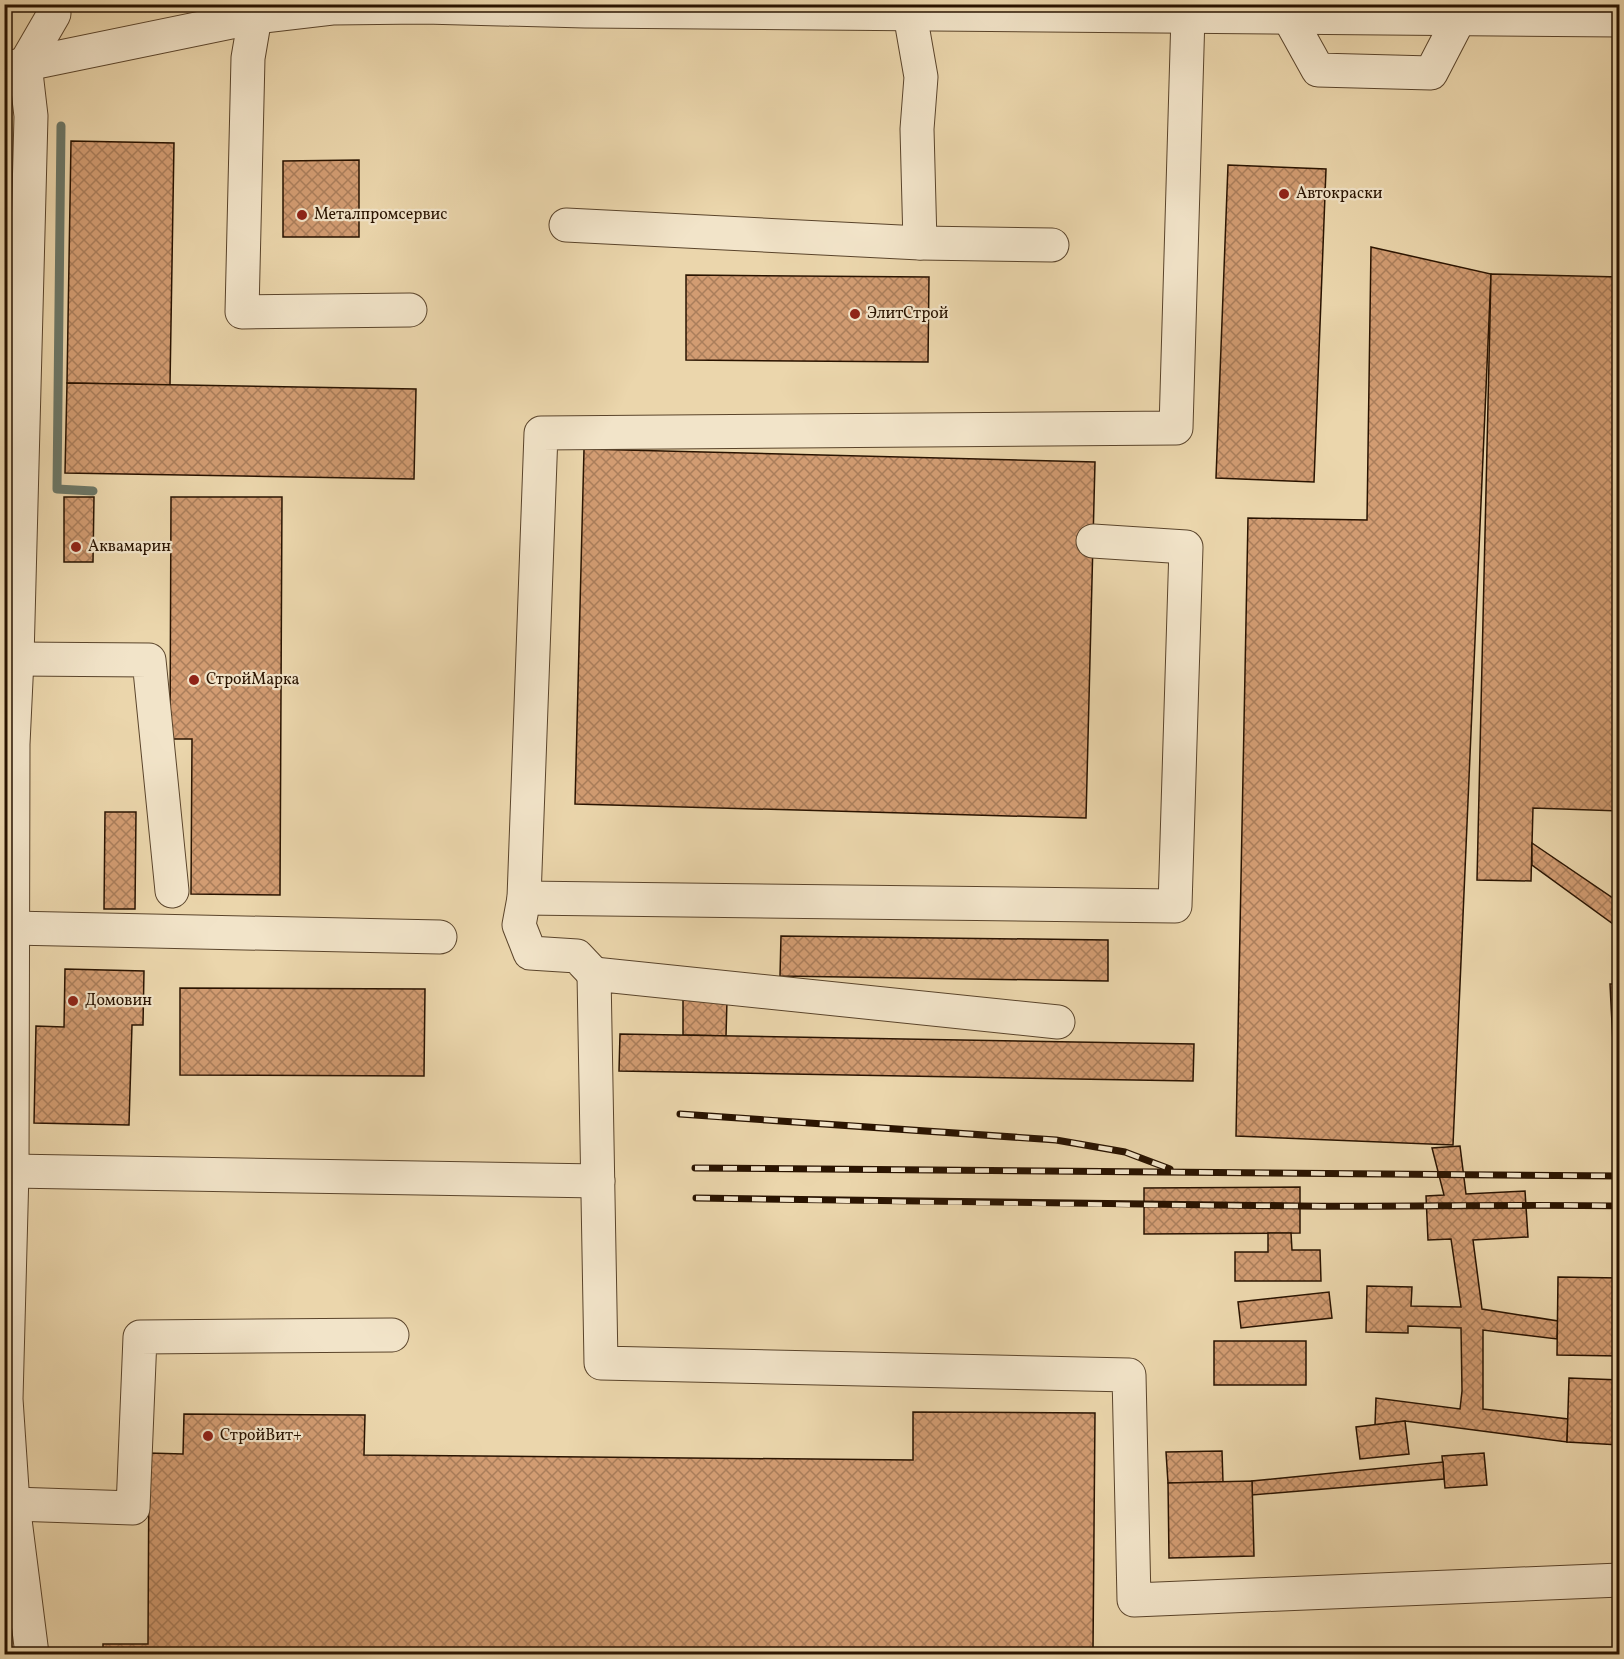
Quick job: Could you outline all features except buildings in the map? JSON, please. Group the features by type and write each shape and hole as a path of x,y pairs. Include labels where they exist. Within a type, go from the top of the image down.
{"street":[{"path":"15,66 54,14 52,4"},
{"path":"15,66 254,11 332,8 423,6 873,9 910,14 1620,20"},
{"path":"254,11 248,58 242,312 410,310"},
{"path":"910,14 921,77 917,129 920,243"},
{"path":"1058,1022 594,974 577,956 530,953 519,925 524,898 541,434 1176,428 1188,15"},
{"path":"1288,16 1318,70 1431,73 1460,20"},
{"path":"15,66 31,116 17,659 9,744 12,928 8,1113 12,1171 5,1398 13,1504 32,1654"},
{"path":"566,225 920,243 1052,245"},
{"path":"524,898 1175,906 1186,547 1093,541"},
{"path":"17,659 149,660 172,891"},
{"path":"12,928 440,937"},
{"path":"594,974 601,1363 1129,1375 1134,1600 1620,1580"},
{"path":"12,1171 598,1181"},
{"path":"13,1504 133,1508 140,1337 392,1335"}],"waterway":[{"path":"61,126 57,489 93,491"}],"railway":[{"path":"680,1114 1056,1140 1125,1152 1170,1169"},
{"path":"695,1168 1620,1176"},
{"path":"696,1198 1148,1205 1620,1206"}],"place":[{"name":"Автокраски","path":"1284,194"},
{"name":"Металпромсервис","path":"302,215"},
{"name":"ЭлитСтрой","path":"855,314"},
{"name":"Аквамарин","path":"76,547"},
{"name":"СтройМарка","path":"194,680"},
{"name":"Домовин","path":"73,1001"},
{"name":"СтройВит+","path":"208,1436"}]}
